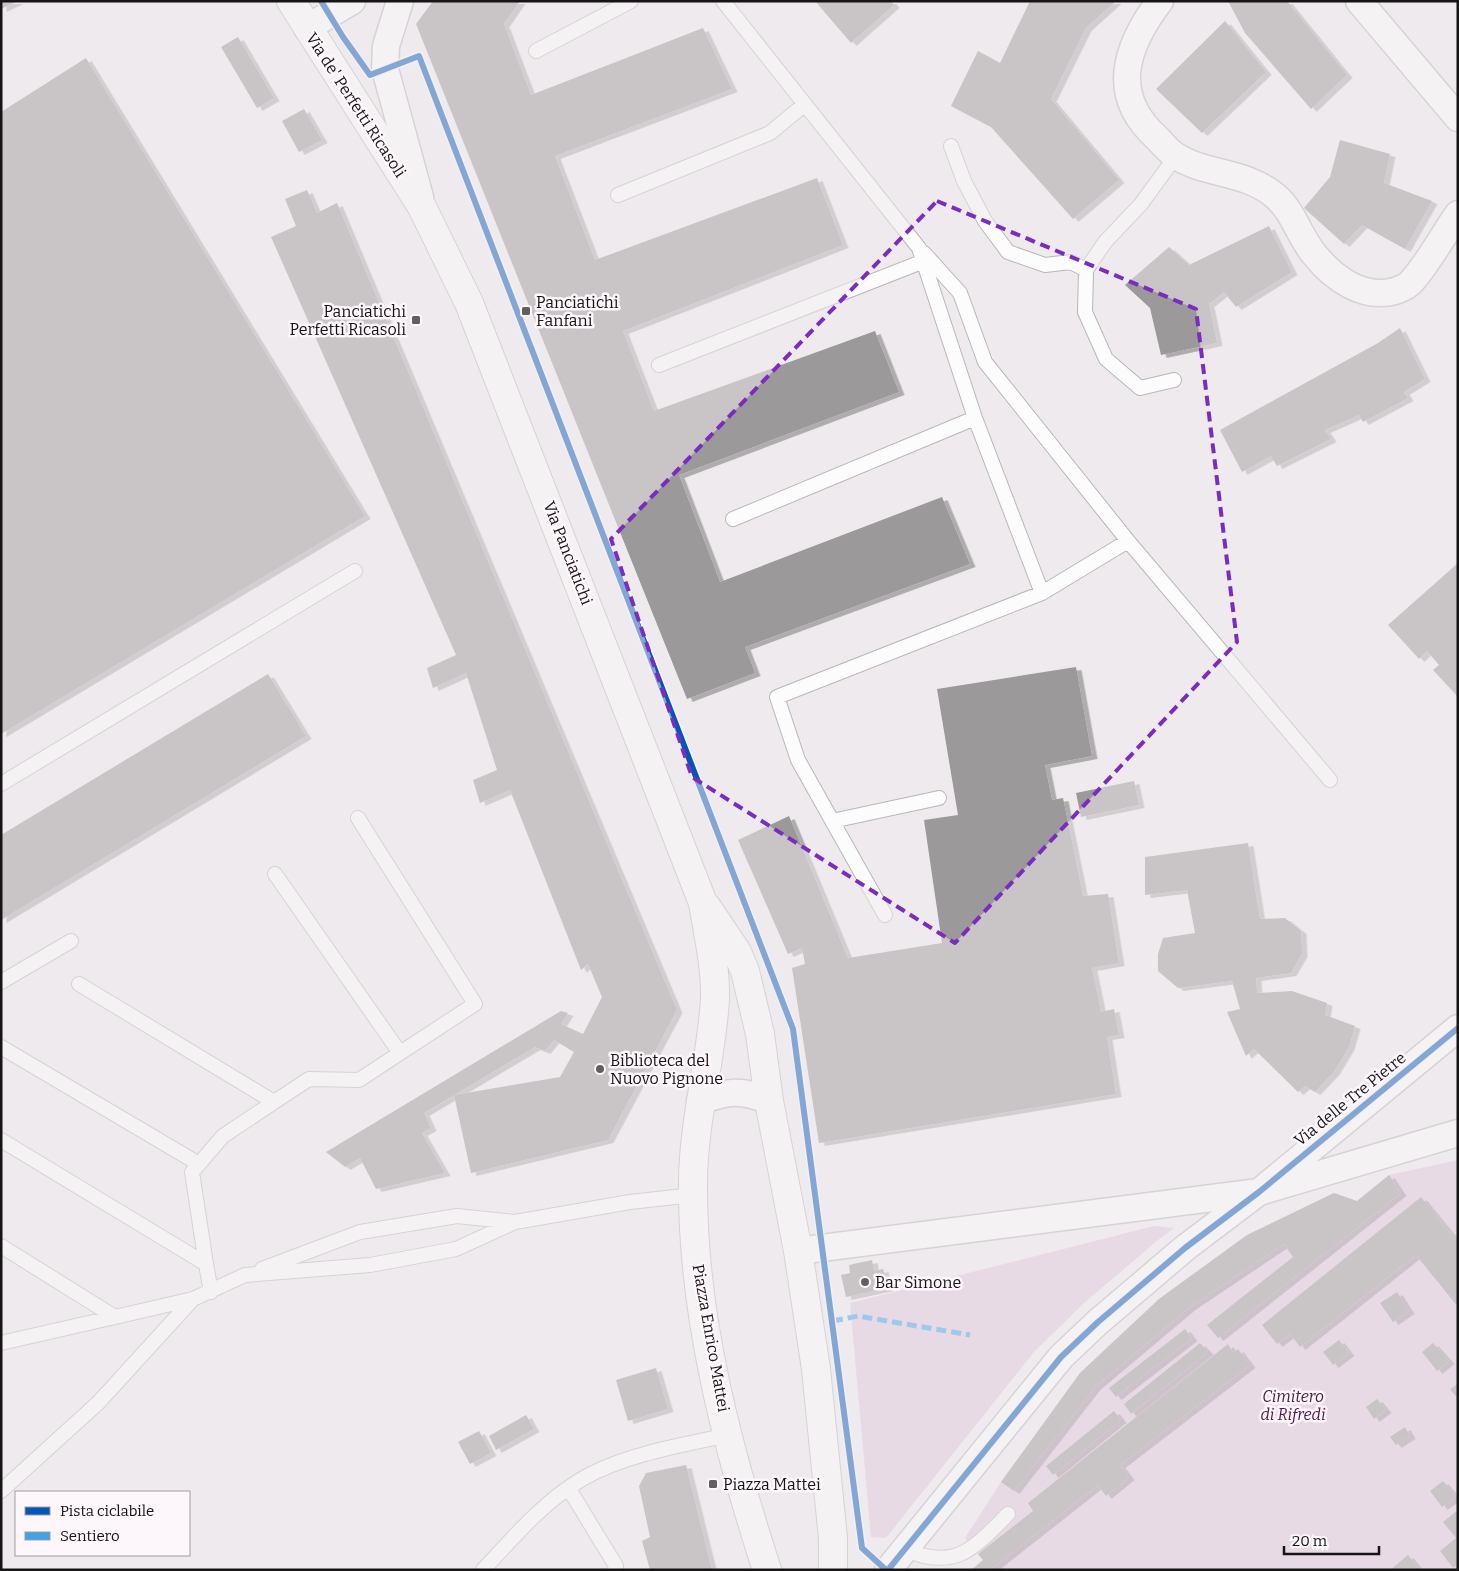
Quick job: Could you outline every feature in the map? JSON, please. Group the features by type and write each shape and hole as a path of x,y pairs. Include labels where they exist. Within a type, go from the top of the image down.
{"main road":[{"name":"Via de' Perfetti Ricasoli","path":"291,1 422,207"},
{"name":"Via Panciatichi","path":"422,207 484,337 704,902"},
{"name":"Piazza Enrico Mattei","path":"704,902 715,987 693,1164 693,1195 699,1283 713,1366 729,1435 767,1570"},
{"path":"704,902 737,952 746,971 760,1034 769,1102 798,1251 816,1370 833,1538 833,1570"}],"street":[{"path":"307,28 352,1"},
{"path":"400,1 386,46 385,69 422,207"},
{"path":"1160,1 1147,18 1135,42 1127,72 1128,95 1135,113 1147,129 1176,156 1208,168 1232,174 1274,195 1289,211 1314,255 1351,287 1370,294 1389,293 1410,284 1458,214"},
{"path":"1359,1 1458,118"},
{"name":"Via delle Tre Pietre","path":"888,1570 1061,1357 1098,1322 1185,1248 1259,1192 1458,1028"},
{"path":"700,1101 722,1094 738,1092 753,1094 769,1102"},
{"path":"798,1251 1259,1192 1458,1133"}],"lane":[{"path":"536,51 631,1"},
{"path":"723,1 922,254 960,293 985,362 1128,541 1330,780"},
{"path":"618,195 770,133 805,104"},
{"path":"951,146 964,181 985,221 1008,252 1045,265 1072,262 1086,270"},
{"path":"1174,380 1140,388 1106,359 1085,312 1086,270 1105,242 1142,204 1176,156"},
{"path":"659,365 922,254"},
{"path":"922,254 975,418 1042,593"},
{"path":"733,519 975,418"},
{"path":"885,915 798,760 777,697 1042,593 1128,541"},
{"path":"1,784 355,571"},
{"path":"832,821 939,798"},
{"path":"211,1292 192,1172 223,1136 308,1079 359,1080 475,1004 358,818"},
{"path":"275,874 400,1053"},
{"path":"1,982 71,940"},
{"path":"78,984 274,1102"},
{"path":"1,1047 199,1164"},
{"path":"1,1140 206,1264"},
{"path":"245,1275 370,1265 456,1249 515,1222 630,1202 693,1195"},
{"path":"1,1343 193,1299 245,1275 360,1232 457,1216 515,1222"},
{"path":"1,1246 115,1317"},
{"path":"1,1492 98,1403 193,1299"},
{"path":"483,1570 538,1512 581,1480 608,1466 729,1435"},
{"path":"569,1489 616,1566 615,1570"},
{"path":"906,1550 916,1557 941,1566 958,1563 1008,1514"}],"highlighted area":[{"path":"937,201 1196,309 1237,642 955,943 692,777 611,539"}],"green space":[{"name":"Cimitero di Rifredi","path":"1458,1160 1458,1570 970,1570 983,1560 965,1538 1001,1482 1080,1373 1159,1299 1247,1235 1334,1193 1357,1201 1389,1175"},
{"path":"1154,1226 1174,1228 1084,1303 1034,1352 886,1538 871,1537 850,1303"}],"building":[{"path":"1,1 18,1 1,9"},
{"path":"433,1 520,1 504,24 531,95 703,28 732,89 555,156 595,260 817,178 843,245 623,331 654,411 875,331 899,392 679,475 720,582 942,497 970,564 745,647 755,673 687,699 416,24"},
{"path":"815,1 891,1 894,5 851,43"},
{"path":"1030,1 1116,1 1086,28 1051,99 1119,180 1073,219 991,127 951,106 978,51 1000,63"},
{"path":"1228,1 1287,1 1347,75 1311,109 1245,33"},
{"path":"1225,21 1266,72 1202,133 1156,89"},
{"path":"238,37 274,98 257,108 221,47"},
{"path":"86,58 365,516 1,734 1,112"},
{"path":"304,109 322,140 299,152 282,121"},
{"path":"1340,140 1390,154 1384,183 1432,201 1405,249 1362,225 1344,244 1304,208 1330,177"},
{"path":"307,190 317,213 337,203 677,1010 608,1140 471,1173 454,1095 424,1113 431,1128 422,1133 445,1173 376,1189 360,1158 345,1167 326,1152 561,1011 568,1013 561,1024 583,1034 602,997 588,964 581,970 510,790 480,803 473,780 497,770 466,673 433,688 427,668 456,655 271,237 296,226 285,199","holes":["554,1040 574,1052 560,1077 454,1095 535,1047 545,1051"]},
{"path":"1269,226 1292,272 1236,307 1224,292 1209,304 1217,343 1161,355 1150,308 1125,285 1169,247 1189,265"},
{"path":"1400,328 1425,379 1404,392 1408,398 1363,422 1359,415 1325,430 1331,439 1277,466 1271,456 1242,472 1220,430 1378,343"},
{"path":"1458,563 1458,697 1433,670 1439,665 1427,651 1419,659 1388,625"},
{"path":"1076,667 1092,756 1045,765 1052,800 1063,798 1083,896 1108,894 1119,963 1092,968 1101,1012 1114,1009 1119,1035 1107,1037 1116,1094 819,1143 792,968 805,964 802,948 788,954 738,840 789,816 848,958 942,943 924,820 958,815 937,689"},
{"path":"268,674 306,736 1,920 1,835"},
{"path":"1134,781 1139,805 1081,817 1076,793"},
{"path":"1248,843 1260,919 1285,918 1301,931 1302,954 1291,973 1256,978 1257,993 1292,991 1327,1003 1325,1015 1355,1026 1349,1047 1334,1072 1315,1092 1305,1086 1298,1092 1254,1049 1246,1056 1227,1012 1240,1009 1232,981 1178,988 1158,971 1158,954 1163,938 1195,933 1187,890 1145,895 1145,857"},
{"path":"1389,1175 1401,1193 1218,1338 1207,1325 1293,1257 1284,1244 1190,1307 1095,1387 1014,1491 1001,1482 1080,1373 1159,1299 1247,1235 1334,1193 1357,1201"},
{"path":"1421,1197 1458,1242 1458,1307 1416,1255 1300,1347 1290,1334 1277,1344 1262,1325"},
{"name":"Bar Simone","path":"872,1260 874,1271 883,1269 888,1288 846,1297 841,1275 850,1273 849,1265"},
{"path":"1397,1292 1409,1311 1393,1322 1380,1303"},
{"path":"1185,1329 1192,1338 1116,1397 1109,1388"},
{"path":"1339,1340 1349,1353 1333,1365 1323,1352"},
{"path":"1200,1343 1208,1352 1131,1414 1124,1404"},
{"path":"1433,1343 1449,1361 1437,1371 1422,1352"},
{"path":"1228,1344 1233,1353 1238,1349 1250,1365 1120,1465 1129,1477 1106,1496 1098,1485 990,1570 972,1570 983,1560 978,1554 1033,1511 1028,1503"},
{"path":"656,1368 668,1409 628,1421 616,1380"},
{"path":"1458,1384 1458,1399 1450,1389"},
{"path":"1377,1399 1386,1410 1374,1419 1366,1407"},
{"path":"1114,1411 1121,1420 1053,1475 1046,1466"},
{"path":"526,1415 534,1429 496,1450 489,1436"},
{"path":"1405,1427 1410,1436 1396,1445 1390,1437"},
{"path":"479,1431 491,1453 470,1464 458,1442"},
{"path":"686,1465 712,1570 650,1570 642,1541 650,1537 639,1486 646,1473"},
{"path":"1443,1481 1456,1497 1442,1507 1430,1491"},
{"path":"1458,1510 1458,1564 1453,1568 1440,1551 1456,1538 1443,1522"},
{"path":"1408,1555 1420,1570 1390,1570"}],"marked path":[{"path":"833,1321 858,1316 970,1335"}],"cycle path":[{"path":"321,1 343,37 370,75 419,56 793,1029 862,1548 886,1570"},
{"path":"888,1570 1061,1357 1098,1322 1185,1248 1259,1192 1458,1028"}],"place":[{"name":"Panciatichi Fanfani","path":"526,311"},
{"name":"Panciatichi Perfetti Ricasoli","path":"416,320"},
{"name":"Biblioteca del Nuovo Pignone","path":"600,1069"},
{"name":"Bar Simone","path":"865,1282"},
{"name":"Piazza Mattei","path":"713,1484"}]}
